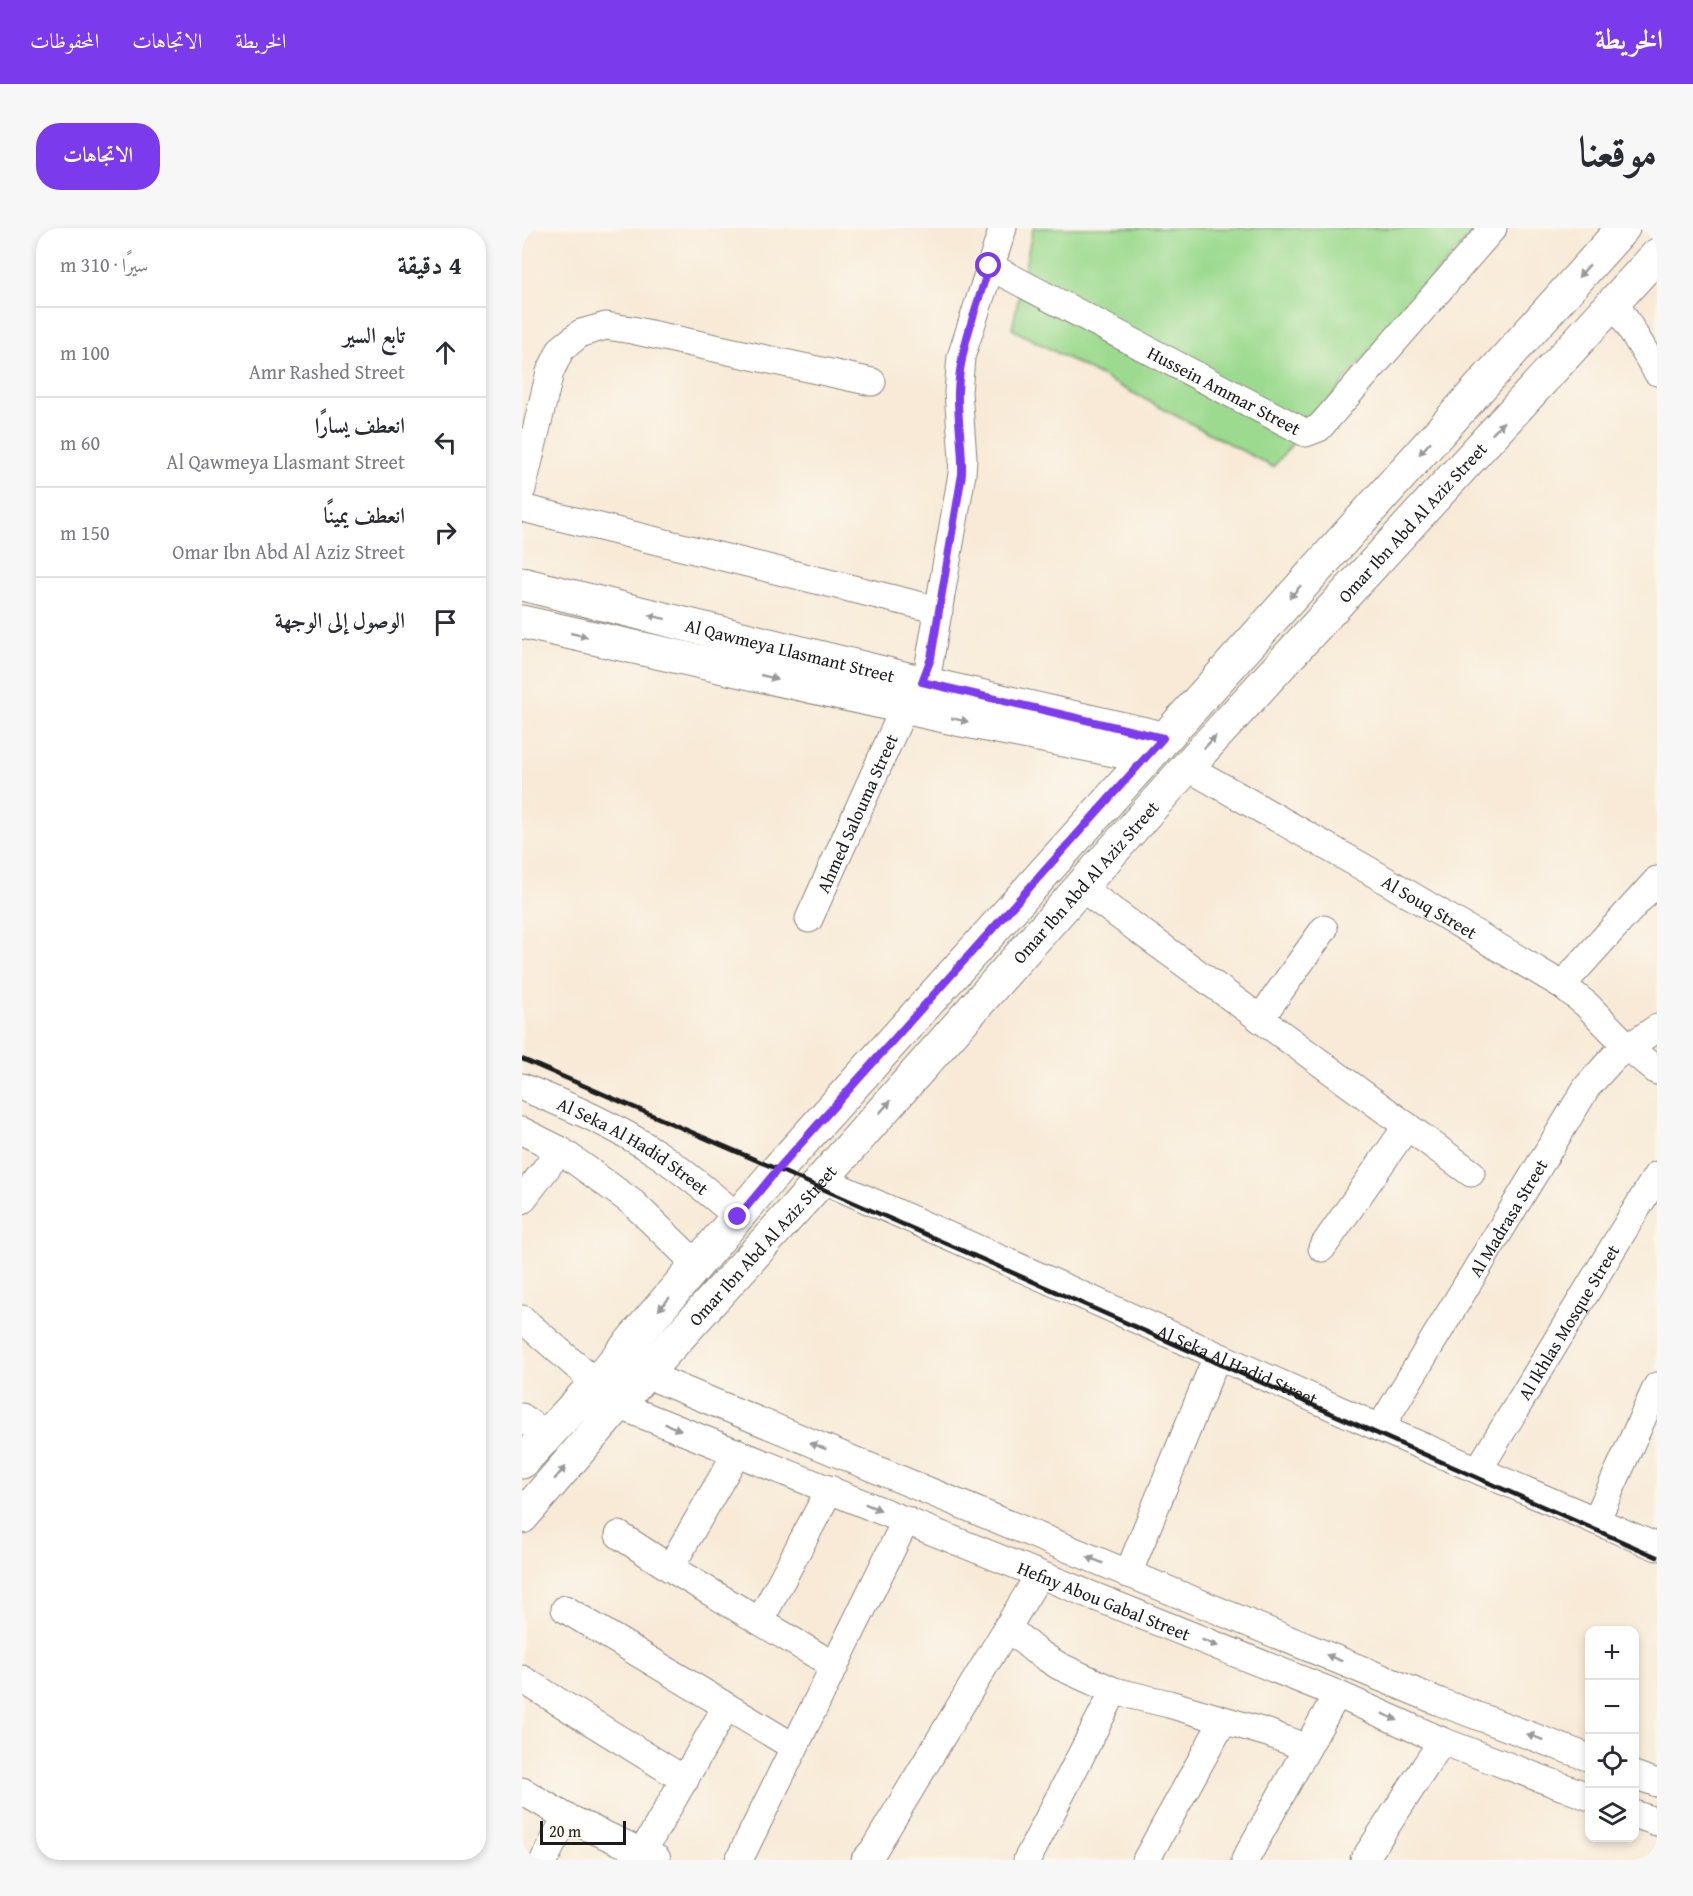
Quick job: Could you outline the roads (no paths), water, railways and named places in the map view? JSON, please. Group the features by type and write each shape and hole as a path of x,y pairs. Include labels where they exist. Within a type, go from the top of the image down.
{"main road":[{"name":"Omar Ibn Abd Al Aziz Street","path":"522,1517 697,1265 824,1118 1155,747 1623,228"},
{"name":"Omar Ibn Abd Al Aziz Street","path":"522,1462 534,1426 607,1394 645,1374 1187,767 1657,255"},
{"name":"Al Qawmeya Llasmant Street","path":"522,584 913,695"},
{"name":"Al Qawmeya Llasmant Street","path":"522,622 913,695 1155,747"},
{"path":"824,1118 853,1143"}],"street":[{"name":"Ahmed Salouma Street","path":"809,920 931,658 962,474 958,392 962,357 989,266 1003,228"},
{"name":"Hussein Ammar Street","path":"989,266 1306,433 1319,428 1493,228"},
{"path":"1614,301 1657,372"},
{"path":"522,489 550,372 561,349 581,333 606,326 632,330 872,382"},
{"path":"522,508 939,610"},
{"name":"Al Souq Street","path":"1187,767 1370,871 1562,985 1587,1005 1628,1047 1657,1071"},
{"path":"1562,985 1657,880"},
{"path":"1080,887 1471,1173"},
{"path":"1260,1019 1324,929"},
{"name":"Al Madrasa Street","path":"1380,1428 1587,1087 1614,1057 1657,1028"},
{"name":"Al Seka Al Hadid Street","path":"522,1087 613,1128 657,1154 699,1184 738,1217"},
{"path":"1322,1248 1407,1126"},
{"path":"522,1131 560,1150 633,1203 697,1265"},
{"path":"522,1200 560,1150"},
{"name":"Al Ikhlas Mosque Street","path":"1479,1469 1657,1175"},
{"name":"Al Seka Al Hadid Street","path":"821,1179 1380,1428 1657,1547"},
{"name":"Hefny Abou Gabal Street","path":"522,1318 607,1394 737,1452 1337,1694 1442,1741 1585,1795"},
{"path":"1128,1574 1217,1356"},
{"name":"Hefny Abou Gabal Street","path":"645,1374 1440,1702 1585,1756"},
{"path":"1596,1521 1654,1402"},
{"path":"670,1568 737,1452"},
{"path":"760,1621 830,1489"},
{"path":"739,1860 906,1520"},
{"path":"619,1535 835,1666"},
{"path":"865,1860 873,1851 1039,1575"},
{"path":"565,1609 794,1747"},
{"path":"1007,1627 1034,1650 1059,1666 1114,1691 1169,1704 1268,1733 1307,1748"},
{"path":"522,1679 685,1780"},
{"path":"1027,1860 1114,1691"},
{"path":"1245,1860 1337,1694"},
{"path":"522,1791 566,1817 646,1857 685,1780 726,1707"},
{"path":"1146,1860 1222,1721"},
{"path":"1364,1860 1442,1741"},
{"path":"1639,1776 1657,1783"},
{"path":"1639,1815 1657,1822"},
{"path":"544,1860 566,1817"}],"railway":[{"path":"522,1059 816,1186 1657,1557"}]}
